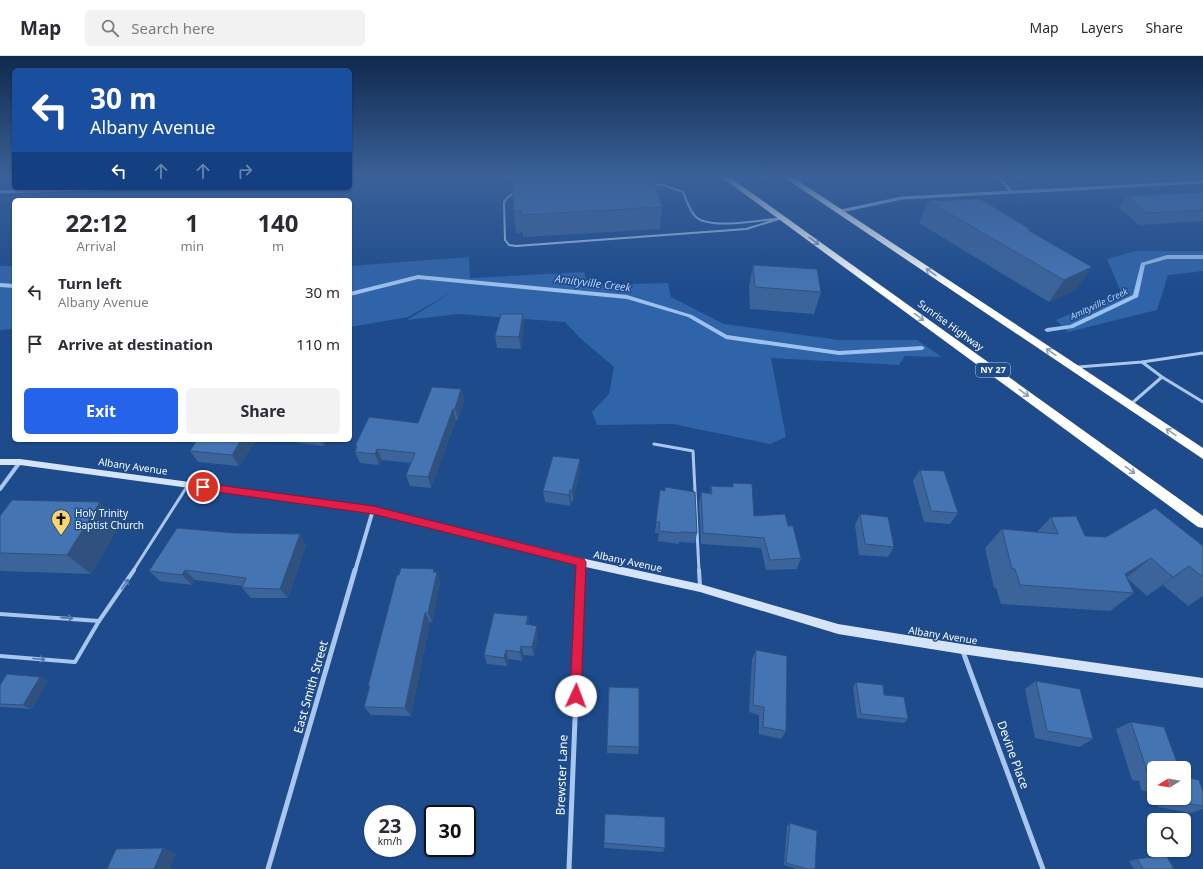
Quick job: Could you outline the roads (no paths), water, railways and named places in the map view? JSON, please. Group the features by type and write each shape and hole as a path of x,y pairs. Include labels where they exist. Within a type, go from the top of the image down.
{"highway":[{"name":"Sunrise Highway","path":"776,214 1203,523"},
{"path":"844,214 1203,454"}],"street":[{"name":"Albany Avenue","path":"0,462 20,462 373,510 581,562 700,588 838,629 962,649 1203,683"},
{"path":"0,489 20,462"},
{"name":"East Smith Street","path":"268,869 373,510"},
{"name":"Brewster Lane","path":"569,869 581,562"},
{"name":"Devine Place","path":"962,649 1043,869"}],"lane":[{"path":"504,214 505,240 509,245 516,246 746,228 782,218"},
{"path":"693,214 699,220 718,223 782,218"},
{"path":"1073,367 1142,362 1203,353"},
{"path":"1142,362 1162,377 1203,402"},
{"path":"1130,405 1162,377"},
{"path":"654,444 693,451 700,588"},
{"path":"0,656 75,662 98,621 128,580 188,484"},
{"path":"0,614 98,621"}],"waterway":[{"name":"Amityville Creek","path":"1047,330 1071,327 1136,296 1143,264 1167,257 1203,257"},
{"name":"Amityville Creek","path":"352,294 418,277 627,297 690,316 726,337 839,353 922,348"},
{"name":"Amityville Creek","path":"0,285 12,286"}],"place":[{"name":"Holy Trinity Baptist Church","path":"61,536"}]}
